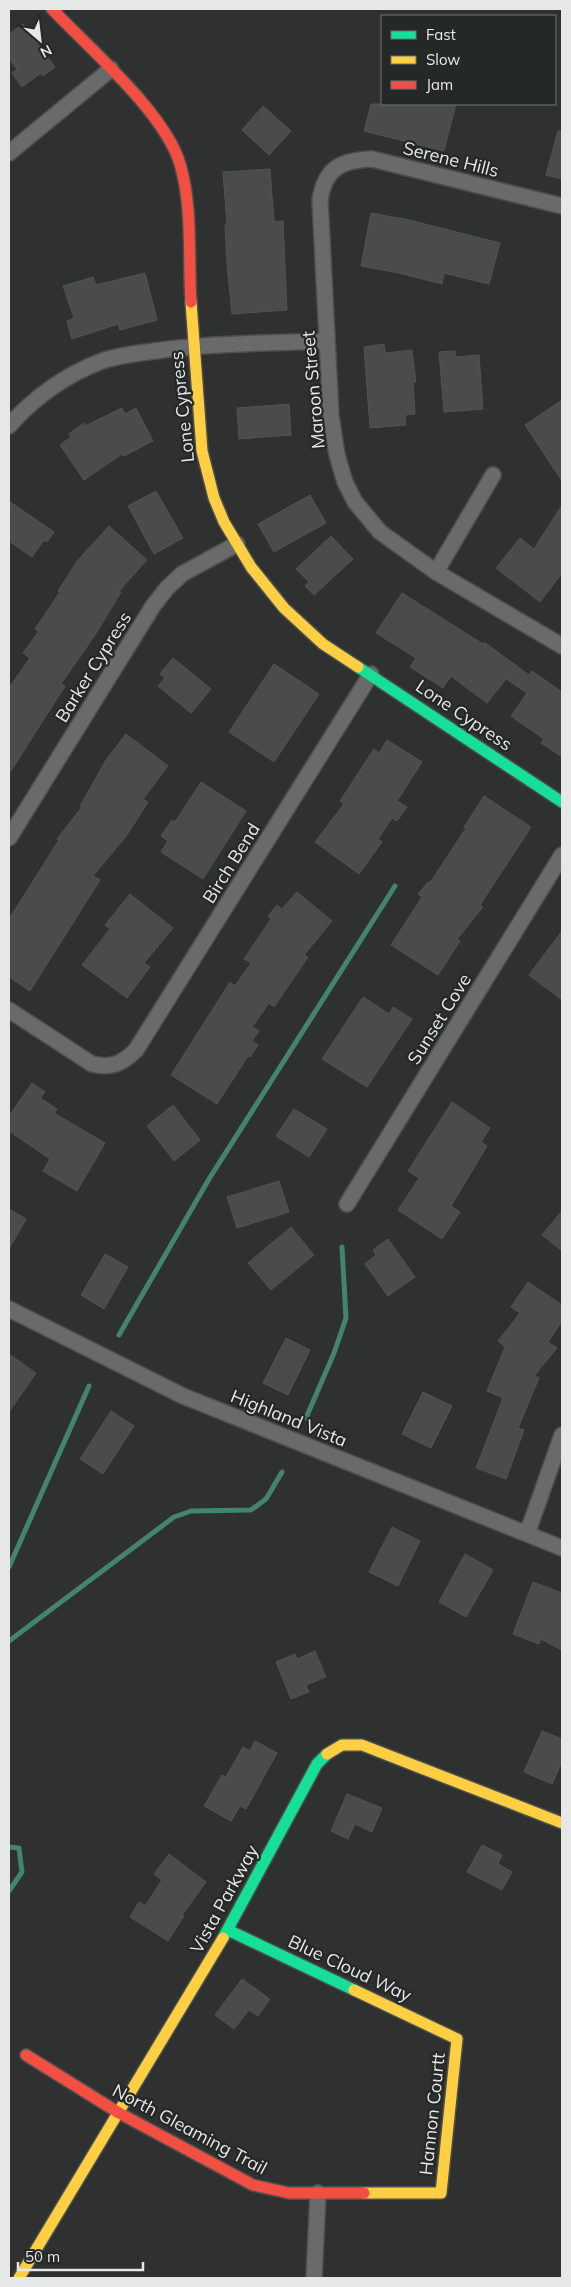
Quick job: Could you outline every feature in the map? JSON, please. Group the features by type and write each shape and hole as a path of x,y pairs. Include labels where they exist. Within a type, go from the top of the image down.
{"street":[{"name":"Lone Cypress","path":"52,9 111,69 158,122 175,150 183,173 186,199 198,420 206,473 223,518 257,576 298,622 323,644 562,802"},
{"path":"9,153 111,69"},
{"name":"Serene Hills","path":"332,170 351,162 372,159 562,206"},
{"name":"Maroon Street","path":"332,170 325,179 320,200 331,416 337,455 345,482 355,502 380,532 436,572 562,646"},
{"path":"9,426 36,399 59,384 102,361 127,354 193,346 326,341"},
{"path":"436,572 493,475"},
{"name":"Barker Cypress","path":"9,838 162,594 182,574 237,544"},
{"name":"Birch Bend","path":"9,1010 92,1064 104,1067 116,1065 127,1059 136,1050 371,674"},
{"name":"Sunset Cove","path":"347,1204 562,854"},
{"name":"Highland Vista","path":"9,1309 183,1396 562,1548"},
{"path":"527,1534 562,1435"},
{"name":"Vista Parkway","path":"19,2278 228,1930 317,1764 325,1754 337,1745 349,1743 362,1745 562,1823"},
{"name":"Blue Cloud Way","path":"228,1930 457,2038"},
{"name":"Hannon Courtt","path":"441,2193 457,2038"},
{"name":"North Gleaming Trail","path":"26,2055 119,2113 253,2185 289,2193 441,2193"},
{"path":"314,2278 318,2193"}],"building":[{"path":"23,24 55,67 43,76 41,73 22,87 12,73 17,69 9,59 9,34"},
{"path":"371,104 456,105 444,151 364,131"},
{"path":"263,106 291,131 269,155 242,130"},
{"path":"558,131 562,131 562,179 546,175"},
{"path":"270,169 274,222 283,221 287,310 232,314 227,264 225,225 227,225 223,172"},
{"path":"371,213 409,220 500,243 489,284 444,273 442,284 361,266"},
{"path":"145,273 157,320 120,330 118,324 72,339 67,321 74,318 63,286 93,277 96,285"},
{"path":"384,344 385,353 412,350 416,382 413,382 415,414 405,415 406,425 370,428 364,347"},
{"path":"455,351 455,357 479,355 483,409 444,412 439,352"},
{"path":"562,400 562,481 525,425"},
{"path":"289,404 291,435 239,439 237,408"},
{"path":"122,408 125,414 136,408 153,441 124,456 122,454 84,480 60,445 71,437 69,434 84,423 85,426"},
{"path":"156,491 183,538 154,554 128,506"},
{"path":"310,495 326,523 274,552 258,524"},
{"path":"9,501 54,532 47,542 44,540 32,557 9,541"},
{"path":"562,505 562,573 540,602 496,568 520,538 534,549"},
{"path":"109,526 147,560 119,591 121,592 97,632 61,684 65,686 9,774 9,688 30,658 23,653 39,631 35,629 60,592 58,591 78,560"},
{"path":"331,536 353,559 314,595 305,586 309,582 296,569"},
{"path":"402,593 483,644 484,642 529,675 532,671 562,692 562,757 541,743 544,739 511,716 527,693 506,679 487,703 451,676 443,688 410,667 416,658 376,633"},
{"path":"173,658 211,689 191,713 158,686 165,678 160,674"},
{"path":"274,664 319,694 274,762 229,732"},
{"path":"126,734 168,766 143,799 148,802 127,835 93,876 100,880 30,991 9,977 9,919 59,840 57,839 82,807 80,806 106,760"},
{"path":"387,740 422,762 397,801 407,807 397,821 392,818 378,839 382,842 359,874 315,842 344,804 340,801 374,749 379,753"},
{"path":"201,782 246,811 203,879 161,852 168,841 161,836 172,820 175,822"},
{"path":"484,796 531,827 480,905 483,907 457,939 460,941 438,975 391,945 422,897 418,894 428,882 430,883 466,828 464,827"},
{"path":"297,892 332,921 304,955 308,957 274,1007 269,1003 252,1027 259,1031 252,1041 258,1045 250,1057 248,1056 217,1104 171,1075 230,982 235,986 251,963 244,959 271,919 268,916 277,905 282,909"},
{"path":"130,894 173,928 144,963 150,967 127,998 82,965 110,929 105,925"},
{"path":"562,931 562,1000 529,975"},
{"path":"363,997 389,1014 393,1007 412,1019 367,1087 322,1059"},
{"path":"32,1083 45,1092 40,1098 57,1109 54,1113 105,1143 77,1191 43,1171 50,1159 9,1131 9,1116"},
{"path":"452,1102 490,1128 481,1142 487,1146 451,1206 460,1212 442,1239 398,1210 419,1178 408,1171"},
{"path":"173,1105 200,1140 174,1161 147,1126"},
{"path":"294,1109 327,1129 309,1157 276,1136"},
{"path":"279,1181 289,1212 237,1228 227,1197"},
{"path":"9,1209 26,1219 9,1249"},
{"path":"562,1211 562,1251 542,1235"},
{"path":"291,1227 314,1255 271,1290 248,1263"},
{"path":"388,1239 415,1277 388,1296 365,1264 376,1255 373,1250"},
{"path":"105,1254 128,1267 104,1309 81,1295"},
{"path":"528,1282 562,1305 562,1321 548,1342 557,1348 534,1376 539,1378 518,1428 524,1430 506,1479 476,1468 503,1398 487,1391 505,1347 498,1341 520,1313 511,1307"},
{"path":"286,1338 310,1350 288,1395 263,1383"},
{"path":"9,1354 36,1373 9,1412"},
{"path":"423,1392 452,1406 431,1448 402,1434"},
{"path":"111,1411 134,1426 103,1474 80,1459"},
{"path":"392,1527 420,1541 398,1586 369,1572"},
{"path":"465,1554 493,1570 466,1617 439,1602"},
{"path":"533,1582 562,1593 562,1650 541,1639 539,1644 513,1634"},
{"path":"315,1651 326,1677 306,1685 309,1692 291,1699 276,1662 295,1654 297,1659"},
{"path":"542,1731 562,1739 562,1762 552,1784 524,1772"},
{"path":"255,1741 277,1753 246,1809 240,1806 231,1821 204,1806 222,1775 226,1777 243,1747 250,1751"},
{"path":"347,1794 382,1808 372,1832 355,1824 348,1839 331,1831"},
{"path":"482,1845 502,1855 498,1864 512,1872 502,1890 467,1872"},
{"path":"169,1854 206,1882 182,1915 184,1916 168,1941 130,1917 139,1902 145,1906 162,1880 154,1874"},
{"path":"242,1979 270,1999 258,2016 249,2010 234,2029 215,2015"}],"waterway":[{"path":"119,1335 209,1179 395,886"},
{"path":"306,1418 334,1353 346,1318 342,1247"},
{"path":"9,1567 89,1386"},
{"path":"9,1641 174,1517 191,1511 251,1510 266,1499 282,1472"},
{"path":"9,1847 19,1848 22,1872 9,1891"}],"traffic: fast":[{"path":"358,667 562,802"},
{"path":"223,1938 317,1764 327,1754"},
{"path":"228,1930 354,1990"}],"traffic: slow":[{"path":"191,302 202,451 214,498 224,522 251,567 284,608 323,644 358,667"},
{"path":"327,1754 342,1745 362,1745 562,1823"},
{"path":"19,2278 223,1938"},
{"path":"354,1990 457,2039 441,2193 364,2193"}],"traffic: jam":[{"path":"52,9 125,82 159,124 172,144 180,164 187,198 191,302"},
{"path":"26,2055 119,2113 253,2185 289,2193 364,2193"}]}
